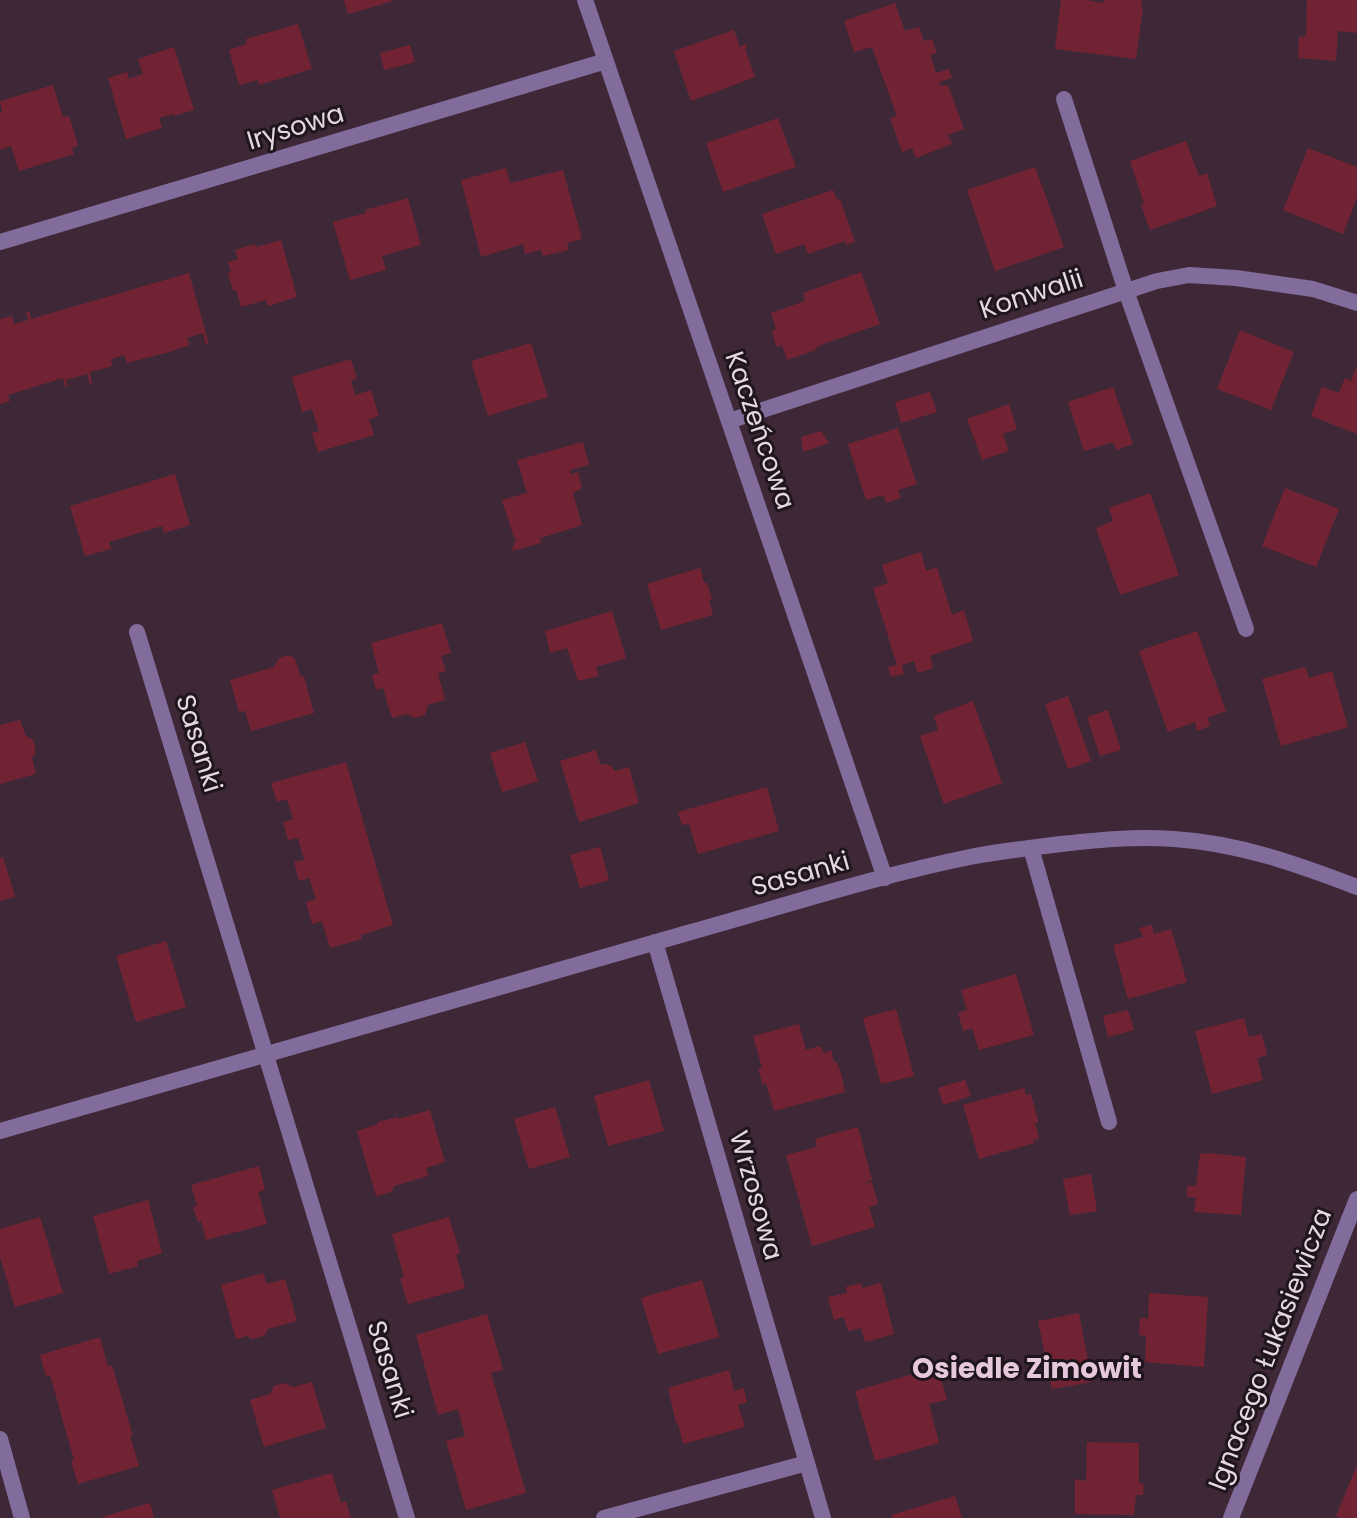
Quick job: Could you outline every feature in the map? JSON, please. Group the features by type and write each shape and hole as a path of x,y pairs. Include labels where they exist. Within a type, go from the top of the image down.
{"street":[{"name":"Kaczeńcowa","path":"585,0 885,878"},
{"name":"Irysowa","path":"0,242 606,61"},
{"path":"1064,99 1126,291 1246,629"},
{"name":"Konwalii","path":"729,421 1167,279 1189,275 1236,278 1313,289 1357,303"},
{"name":"Sasanki","path":"137,632 407,1518"},
{"name":"Sasanki","path":"0,1131 655,942 972,857 1126,838 1173,838 1268,855 1357,887"},
{"path":"1031,848 1109,1122"},
{"name":"Wrzosowa","path":"655,942 823,1518"},
{"name":"Ignacego Łukasiewicza","path":"1231,1518 1357,1199"},
{"path":"0,1439 22,1518"},
{"path":"604,1518 807,1463"}],"building":[{"path":"344,0 393,0 393,1 348,14"},
{"path":"1061,0 1103,3 1104,0 1142,0 1136,59 1055,49"},
{"path":"1307,0 1357,0 1357,33 1338,31 1336,61 1298,58 1299,36 1306,35"},
{"path":"895,3 905,31 919,27 924,41 932,39 937,53 930,55 936,73 949,69 952,78 939,82 940,86 948,85 964,129 948,135 952,144 916,158 912,148 902,152 890,118 897,116 872,47 854,52 844,21"},
{"path":"298,24 312,69 259,85 258,80 239,85 229,50 247,44 246,39"},
{"path":"734,30 740,47 746,44 755,77 691,101 674,51"},
{"path":"410,45 415,62 384,70 380,53"},
{"path":"174,47 194,110 159,118 162,128 126,139 108,78 127,72 129,79 143,74 138,59"},
{"path":"53,85 63,117 69,116 78,145 72,148 74,154 19,171 11,146 0,150 0,101"},
{"path":"778,118 796,167 723,192 706,143"},
{"path":"1186,141 1199,176 1207,173 1217,206 1150,230 1130,161"},
{"path":"1308,148 1357,167 1357,198 1343,234 1283,210"},
{"path":"1035,167 1064,247 995,271 967,190"},
{"path":"506,168 510,183 563,170 582,239 567,243 569,250 543,256 541,250 525,254 523,244 481,257 461,180"},
{"path":"833,190 837,200 840,199 855,242 846,245 845,241 808,254 804,244 776,254 762,214"},
{"path":"408,198 421,245 382,256 386,270 350,280 333,222"},
{"path":"281,240 297,297 268,306 266,300 241,307 228,273 231,272 228,262 238,259 235,250"},
{"path":"861,272 880,324 787,360 782,345 777,347 775,343 772,331 776,329 771,313 805,301 803,293"},
{"path":"189,273 209,344 206,345 203,333 187,338 190,345 169,352 127,363 124,355 111,359 112,366 90,372 92,384 87,374 66,380 68,387 65,387 63,378 8,395 10,401 0,404 0,319 12,316 14,324 28,320 26,312 29,311 31,319"},
{"path":"1240,330 1294,352 1271,410 1217,389"},
{"path":"531,343 548,397 488,416 471,361"},
{"path":"351,359 357,379 351,380 355,395 371,390 379,416 369,419 374,435 318,452 312,433 319,431 312,409 302,412 292,377"},
{"path":"1357,366 1357,434 1311,416 1322,387 1339,393 1345,378 1351,381"},
{"path":"1113,387 1133,444 1116,450 1113,442 1084,451 1068,402"},
{"path":"930,392 937,412 901,423 895,402"},
{"path":"1009,404 1017,429 1003,434 1009,451 982,460 967,419"},
{"path":"898,428 917,484 898,490 901,498 886,503 883,495 866,500 848,444"},
{"path":"821,431 829,443 803,452 801,437"},
{"path":"583,442 589,465 570,470 571,474 578,472 582,488 573,493 582,525 541,538 539,531 541,543 512,551 516,538 502,500 527,493 517,460"},
{"path":"175,474 190,525 164,533 162,526 109,542 111,549 85,556 70,506"},
{"path":"1285,488 1339,509 1316,567 1262,546"},
{"path":"1150,493 1179,575 1120,595 1096,528 1113,521 1109,508"},
{"path":"921,552 926,571 937,567 952,615 964,610 973,641 930,656 933,668 918,673 914,661 902,665 904,674 891,677 888,667 897,665 873,588 888,583 882,565"},
{"path":"700,568 712,599 709,600 713,615 661,630 647,584"},
{"path":"612,611 626,658 596,667 599,676 578,681 567,648 550,653 545,631"},
{"path":"442,623 451,653 441,656 446,671 438,673 445,700 428,705 425,715 415,718 407,714 392,718 383,688 376,690 372,675 379,673 371,643"},
{"path":"1197,631 1226,711 1207,718 1210,726 1197,731 1195,722 1168,732 1139,651"},
{"path":"289,655 295,659 301,677 304,676 314,713 251,731 245,711 239,712 230,680 274,667 279,658"},
{"path":"1305,667 1309,678 1332,671 1348,727 1281,746 1262,679"},
{"path":"1068,696 1091,761 1068,769 1045,704"},
{"path":"973,701 1002,783 944,804 920,736 938,730 934,716"},
{"path":"1108,710 1121,750 1100,756 1087,717"},
{"path":"20,720 26,736 35,745 32,757 36,774 0,784 0,725"},
{"path":"525,742 538,781 502,792 490,753"},
{"path":"596,750 600,764 610,765 615,771 629,767 639,803 579,822 560,761"},
{"path":"346,762 393,925 361,935 362,939 330,948 322,921 312,924 306,902 316,899 309,878 299,881 294,862 304,860 298,838 288,840 283,822 293,819 287,799 277,802 271,783"},
{"path":"767,787 779,831 698,854 689,824 682,825 678,812"},
{"path":"600,847 609,880 580,888 570,855"},
{"path":"3,857 15,897 0,901 0,858"},
{"path":"1152,925 1154,934 1171,929 1187,982 1128,999 1113,945 1143,937 1139,928"},
{"path":"166,941 186,1007 136,1022 116,956"},
{"path":"1016,974 1034,1035 979,1050 972,1028 963,1031 958,1013 967,1010 961,990"},
{"path":"896,1009 914,1076 881,1084 863,1018"},
{"path":"1128,1010 1134,1030 1108,1037 1103,1016"},
{"path":"1244,1018 1249,1037 1262,1035 1267,1055 1257,1058 1263,1080 1212,1094 1195,1031"},
{"path":"799,1024 806,1050 820,1046 824,1053 831,1050 845,1092 774,1111 766,1083 763,1085 758,1069 762,1068 753,1036"},
{"path":"649,1080 664,1131 608,1146 594,1096"},
{"path":"965,1080 971,1096 943,1105 938,1088"},
{"path":"1024,1088 1026,1095 1031,1094 1039,1138 1033,1138 1035,1143 979,1159 963,1105"},
{"path":"555,1107 570,1157 529,1169 514,1119"},
{"path":"430,1110 445,1162 426,1168 428,1176 394,1186 392,1192 376,1196 357,1131 378,1122"},
{"path":"858,1127 872,1180 862,1184 872,1182 878,1204 869,1207 875,1227 812,1246 786,1155 817,1147 815,1139"},
{"path":"1200,1154 1246,1157 1241,1215 1194,1212 1196,1197 1187,1197 1187,1186 1196,1186"},
{"path":"259,1166 265,1190 258,1192 267,1224 206,1240 193,1207 197,1206 191,1185"},
{"path":"1091,1174 1097,1211 1070,1215 1063,1179"},
{"path":"148,1200 162,1253 137,1261 138,1266 109,1274 93,1216"},
{"path":"40,1217 63,1293 15,1307 0,1257 0,1229"},
{"path":"449,1217 460,1253 456,1254 465,1288 408,1304 392,1234"},
{"path":"263,1273 267,1284 285,1279 297,1321 268,1329 264,1336 236,1339 221,1285"},
{"path":"702,1280 719,1337 658,1354 641,1298"},
{"path":"861,1283 862,1288 881,1283 894,1334 865,1342 861,1328 848,1331 844,1317 834,1320 828,1297 847,1293 846,1287"},
{"path":"1149,1293 1208,1297 1204,1367 1145,1362 1146,1336 1139,1335 1140,1318 1148,1320"},
{"path":"1079,1313 1092,1382 1052,1389 1038,1321"},
{"path":"487,1314 503,1370 491,1373 526,1493 466,1510 446,1441 465,1436 458,1409 438,1415 416,1335"},
{"path":"100,1337 108,1367 112,1365 139,1466 78,1484 50,1375 46,1376 40,1355"},
{"path":"938,1367 947,1400 929,1404 939,1443 875,1461 855,1391"},
{"path":"729,1370 734,1391 744,1388 747,1402 738,1405 745,1427 683,1444 668,1388"},
{"path":"312,1382 326,1428 264,1447 250,1400 270,1394 274,1386 285,1383 293,1387"},
{"path":"1087,1442 1139,1443 1139,1483 1144,1484 1143,1495 1136,1495 1134,1515 1075,1514 1075,1479 1086,1481"},
{"path":"1357,1465 1357,1518 1341,1518 1336,1516"},
{"path":"332,1473 341,1503 346,1501 351,1518 280,1518 272,1490"},
{"path":"955,1496 962,1518 892,1518 891,1515"},
{"path":"150,1503 154,1518 102,1518 102,1517"}],"district":[{"name":"Osiedle Zimowit","path":"1027,1371"}]}
